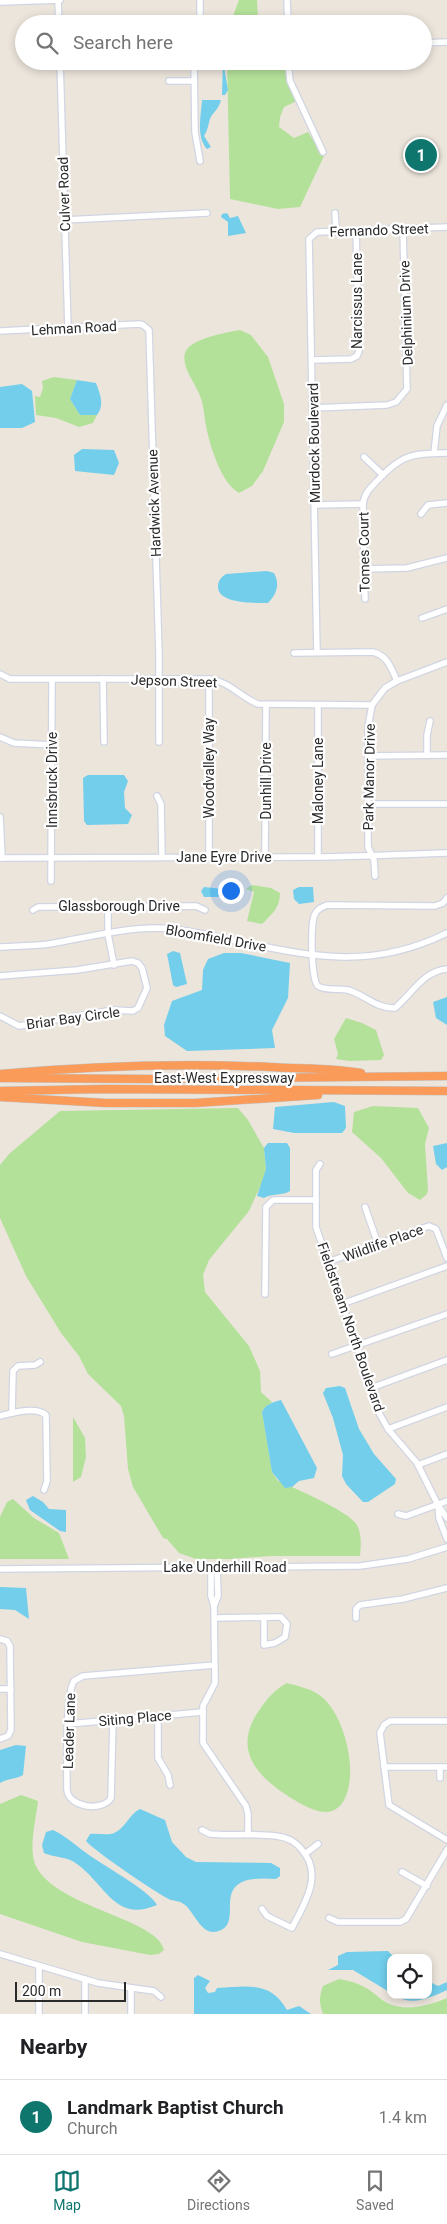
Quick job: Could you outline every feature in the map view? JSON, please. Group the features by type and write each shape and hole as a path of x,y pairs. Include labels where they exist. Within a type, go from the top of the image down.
{"highway":[{"path":"0,1074 102,1066 248,1066 359,1072 375,1076"},
{"name":"East-West Expressway","path":"0,1078 155,1079 447,1076"},
{"name":"East-West Expressway","path":"0,1091 106,1089 447,1091"},
{"path":"0,1097 106,1103 209,1102 322,1095 332,1091"}],"street":[{"path":"0,2 59,0 59,15"},
{"path":"200,0 200,15"},
{"path":"287,0 288,15"},
{"path":"432,43 447,42"},
{"name":"Culver Road","path":"60,70 68,328"},
{"path":"194,70 195,132 200,161"},
{"path":"289,70 290,81 323,152"},
{"path":"169,81 194,81"},
{"path":"64,220 207,213"},
{"path":"335,213 336,231"},
{"name":"Fernando Street","path":"311,234 356,230 447,228"},
{"name":"Delphinium Drive","path":"313,408 387,405 396,402 407,389 403,229"},
{"name":"Narcissus Lane","path":"313,360 352,359 357,356 359,351 356,230"},
{"name":"Murdock Boulevard","path":"311,234 309,239 313,360 317,652"},
{"name":"Lehman Road","path":"0,331 139,324 146,326"},
{"name":"Hardwick Avenue","path":"146,326 149,334 159,679 159,742"},
{"path":"434,453 437,426 447,405"},
{"path":"315,506 363,504 367,492 395,462 406,457 447,453"},
{"path":"364,457 383,475"},
{"path":"421,514 428,505 447,503"},
{"name":"Tomes Court","path":"363,504 365,599"},
{"path":"364,569 408,568 447,558"},
{"path":"422,618 447,609"},
{"path":"294,653 373,652 381,654 386,658 397,681"},
{"name":"Park Manor Drive","path":"375,876 374,860 368,847 368,727 372,705 385,688 397,681 447,662"},
{"name":"Jepson Street","path":"0,674 10,680 210,679 227,683 250,701 266,705 372,705"},
{"path":"103,679 104,742"},
{"name":"Woodvalley Way","path":"209,857 210,679"},
{"name":"Innsbruck Drive","path":"51,880 52,680"},
{"name":"Dunhill Drive","path":"265,857 266,705"},
{"name":"Maloney Lane","path":"318,705 318,857"},
{"path":"427,755 427,735 430,722"},
{"path":"0,737 14,743 52,745"},
{"path":"368,756 447,755"},
{"path":"158,796 161,804 162,857"},
{"path":"368,804 447,804"},
{"path":"0,817 1,858"},
{"name":"Jane Eyre Drive","path":"1,858 318,857 447,853"},
{"path":"447,898 443,903 435,906 327,905 315,912 312,921 314,978 318,986 350,991 388,1008 395,1008 434,971 447,969"},
{"name":"Glassborough Drive","path":"33,910 38,907 196,906 205,910"},
{"path":"108,907 108,934 114,965"},
{"name":"Bloomfield Drive","path":"0,946 38,945 138,929 171,929 313,956 341,958 385,954 419,945 447,933"},
{"name":"Briar Bay Circle","path":"0,976 77,970 132,961 138,963 142,968 147,992 138,1008 133,1011 113,1010 19,1026 0,1016"},
{"name":"Fieldstream North Boulevard","path":"320,1164 316,1170 316,1227 378,1411 388,1429 418,1465 438,1505 447,1518"},
{"path":"265,1294 266,1207 270,1202 276,1200 316,1200"},
{"path":"365,1207 378,1244"},
{"name":"Wildlife Place","path":"328,1262 429,1226 436,1229 447,1258"},
{"path":"342,1304 447,1266"},
{"path":"332,1354 447,1314"},
{"path":"371,1388 447,1360"},
{"path":"12,1413 14,1369 19,1365 35,1365 40,1362"},
{"path":"388,1429 447,1407"},
{"path":"0,1416 12,1413 40,1412 47,1417 47,1482 44,1490"},
{"path":"418,1465 447,1454"},
{"path":"398,1514 406,1516 447,1501"},
{"name":"Fieldstream North Boulevard","path":"438,1505 439,1518 447,1539"},
{"name":"Lake Underhill Road","path":"0,1569 372,1565 408,1559 447,1547"},
{"path":"214,1568 211,1596 214,1606 214,1686 205,1701 203,1744 246,1806 248,1813 248,1835"},
{"path":"356,1618 356,1610 360,1605 403,1599 447,1588"},
{"path":"214,1618 264,1617 284,1619 287,1624 286,1636 276,1643 264,1644 264,1617"},
{"path":"0,1640 7,1641 10,1646 10,1732 7,1737 0,1739"},
{"name":"Leader Lane","path":"113,1720 112,1795 110,1801 102,1806 76,1804 68,1797 68,1724 71,1686 78,1678 215,1665"},
{"path":"0,1689 10,1689"},
{"name":"Siting Place","path":"68,1724 203,1712"},
{"path":"158,1716 158,1757 168,1775 170,1785"},
{"path":"447,1721 392,1721 386,1723 380,1732 389,1806 447,1840"},
{"path":"384,1767 447,1767"},
{"path":"440,1767 440,1778"},
{"path":"202,1830 210,1834 284,1838 296,1844 305,1854 312,1870 312,1885 292,1928 267,1916 262,1909"},
{"path":"305,1854 318,1844"},
{"path":"329,1918 338,1922 404,1921 409,1917 447,1850"},
{"path":"402,1872 427,1886"},
{"path":"0,1954 85,1979 154,1992 161,1996"},
{"path":"39,1966 39,2014"},
{"path":"85,1979 85,2014"},
{"path":"131,1988 131,2014"}],"green space":[{"path":"239,0 257,0 258,15 233,15"},
{"path":"227,70 288,70 297,101 284,107 279,127 294,138 308,132 324,156 300,207 278,209 230,199"},
{"path":"240,330 251,335 268,357 284,404 284,422 263,471 252,486 239,493 227,481 217,463 205,422 201,399 187,370 184,358 188,348 201,340 226,332"},
{"path":"54,377 77,380 70,399 80,415 97,415 93,423 79,427 56,418 36,415 35,396 40,397 43,388 42,381"},
{"path":"252,885 271,888 280,893 277,907 262,924 247,921 254,892 246,889"},
{"path":"346,1018 376,1030 384,1055 381,1060 349,1061 336,1059 338,1054 334,1039"},
{"path":"373,1106 418,1108 429,1128 425,1144 428,1190 427,1194 420,1200 408,1193 381,1158 352,1132 354,1112"},
{"path":"238,1108 248,1120 264,1148 266,1169 264,1178 249,1211 209,1260 203,1275 205,1292 249,1346 260,1371 261,1392 272,1402 262,1412 272,1472 278,1481 320,1500 352,1519 360,1533 360,1556 271,1556 196,1559 179,1553 167,1539 163,1538 133,1487 128,1469 124,1416 121,1406 88,1374 79,1356 61,1333 26,1276 0,1218 0,1165 9,1154 60,1111"},
{"path":"73,1417 85,1438 86,1457 81,1477 73,1482"},
{"path":"13,1499 34,1518 59,1533 69,1559 0,1559 0,1517 7,1502"},
{"path":"287,1683 310,1690 322,1697 336,1715 341,1726 348,1750 350,1774 345,1799 340,1806 332,1811 322,1812 291,1798 268,1781 252,1761 248,1749 248,1737 252,1723 268,1698"},
{"path":"21,1795 38,1801 33,1834 33,1851 36,1866 47,1880 63,1892 145,1930 158,1939 164,1950 159,1954 150,1955 82,1942 0,1914 0,1804"},
{"path":"339,1979 361,1985 394,2006 417,2007 447,1998 447,2014 323,2014 320,2000 323,1986"}],"water":[{"path":"223,70 225,70 228,90 225,95 222,95"},
{"path":"202,100 221,100 211,117 204,136 211,147 207,149 200,132"},
{"path":"227,213 230,218 238,216 246,233 228,236 228,222 221,217 222,214"},
{"path":"77,380 96,383 101,403 97,415 80,415 70,399"},
{"path":"22,384 32,391 35,422 22,428 0,428 0,387"},
{"path":"82,449 114,450 119,463 114,475 75,471 74,455"},
{"path":"267,571 274,573 277,585 274,596 268,603 231,600 220,593 219,583 226,574"},
{"path":"88,775 124,775 128,781 124,792 125,808 132,815 128,824 87,825 84,821 83,778"},
{"path":"204,887 223,889 223,893 218,897 204,897 201,891"},
{"path":"299,887 313,887 314,902 299,904 294,899 293,890"},
{"path":"173,951 180,953 187,984 176,987 173,985 167,954"},
{"path":"224,953 241,953 290,963 288,998 272,1030 275,1048 187,1051 165,1036 164,1025 172,1001 202,990 203,970 208,959"},
{"path":"447,997 447,1025 436,1018 433,1002"},
{"path":"334,1102 345,1106 346,1128 342,1133 294,1133 273,1129 275,1107"},
{"path":"268,1143 287,1143 290,1148 290,1191 264,1198 257,1196 266,1169 264,1148"},
{"path":"447,1143 447,1167 442,1170 436,1164 433,1146"},
{"path":"340,1386 345,1388 359,1429 374,1454 396,1479 395,1484 368,1502 363,1502 346,1484 342,1476 343,1455 333,1418 323,1393 326,1388"},
{"path":"281,1400 317,1468 314,1478 299,1481 292,1487 285,1488 272,1472 262,1412 267,1405"},
{"path":"33,1496 43,1502 49,1509 66,1510 66,1532 60,1531 30,1510 26,1500"},
{"path":"0,1587 26,1588 29,1619 15,1610 0,1609"},
{"path":"16,1745 26,1746 23,1775 0,1783 0,1750"},
{"path":"140,1809 165,1820 172,1842 186,1857 196,1862 271,1863 280,1868 280,1876 276,1879 254,1879 241,1883 234,1889 231,1897 228,1923 223,1929 215,1932 209,1931 199,1923 187,1906 178,1901 171,1900 154,1890 86,1841 90,1834 108,1834 118,1831"},
{"path":"53,1830 137,1886 153,1899 157,1905 143,1909 131,1909 121,1905 112,1899 77,1864 44,1853 42,1845 46,1832"},
{"path":"388,1951 391,1954 387,1954 387,1991 353,1970 328,1970 338,1965 338,1956 347,1952"},
{"path":"198,1975 210,1981 205,1988 208,1993 215,1992 217,1988 257,1987 273,1994 287,2010 299,2006 311,2014 194,2014 194,1978"},
{"path":"447,1982 447,1990 432,1996 432,1983 438,1986"},
{"path":"401,1999 424,1999 414,2001"}],"place":[{"name":"Landmark Baptist Church","path":"421,155"}]}
